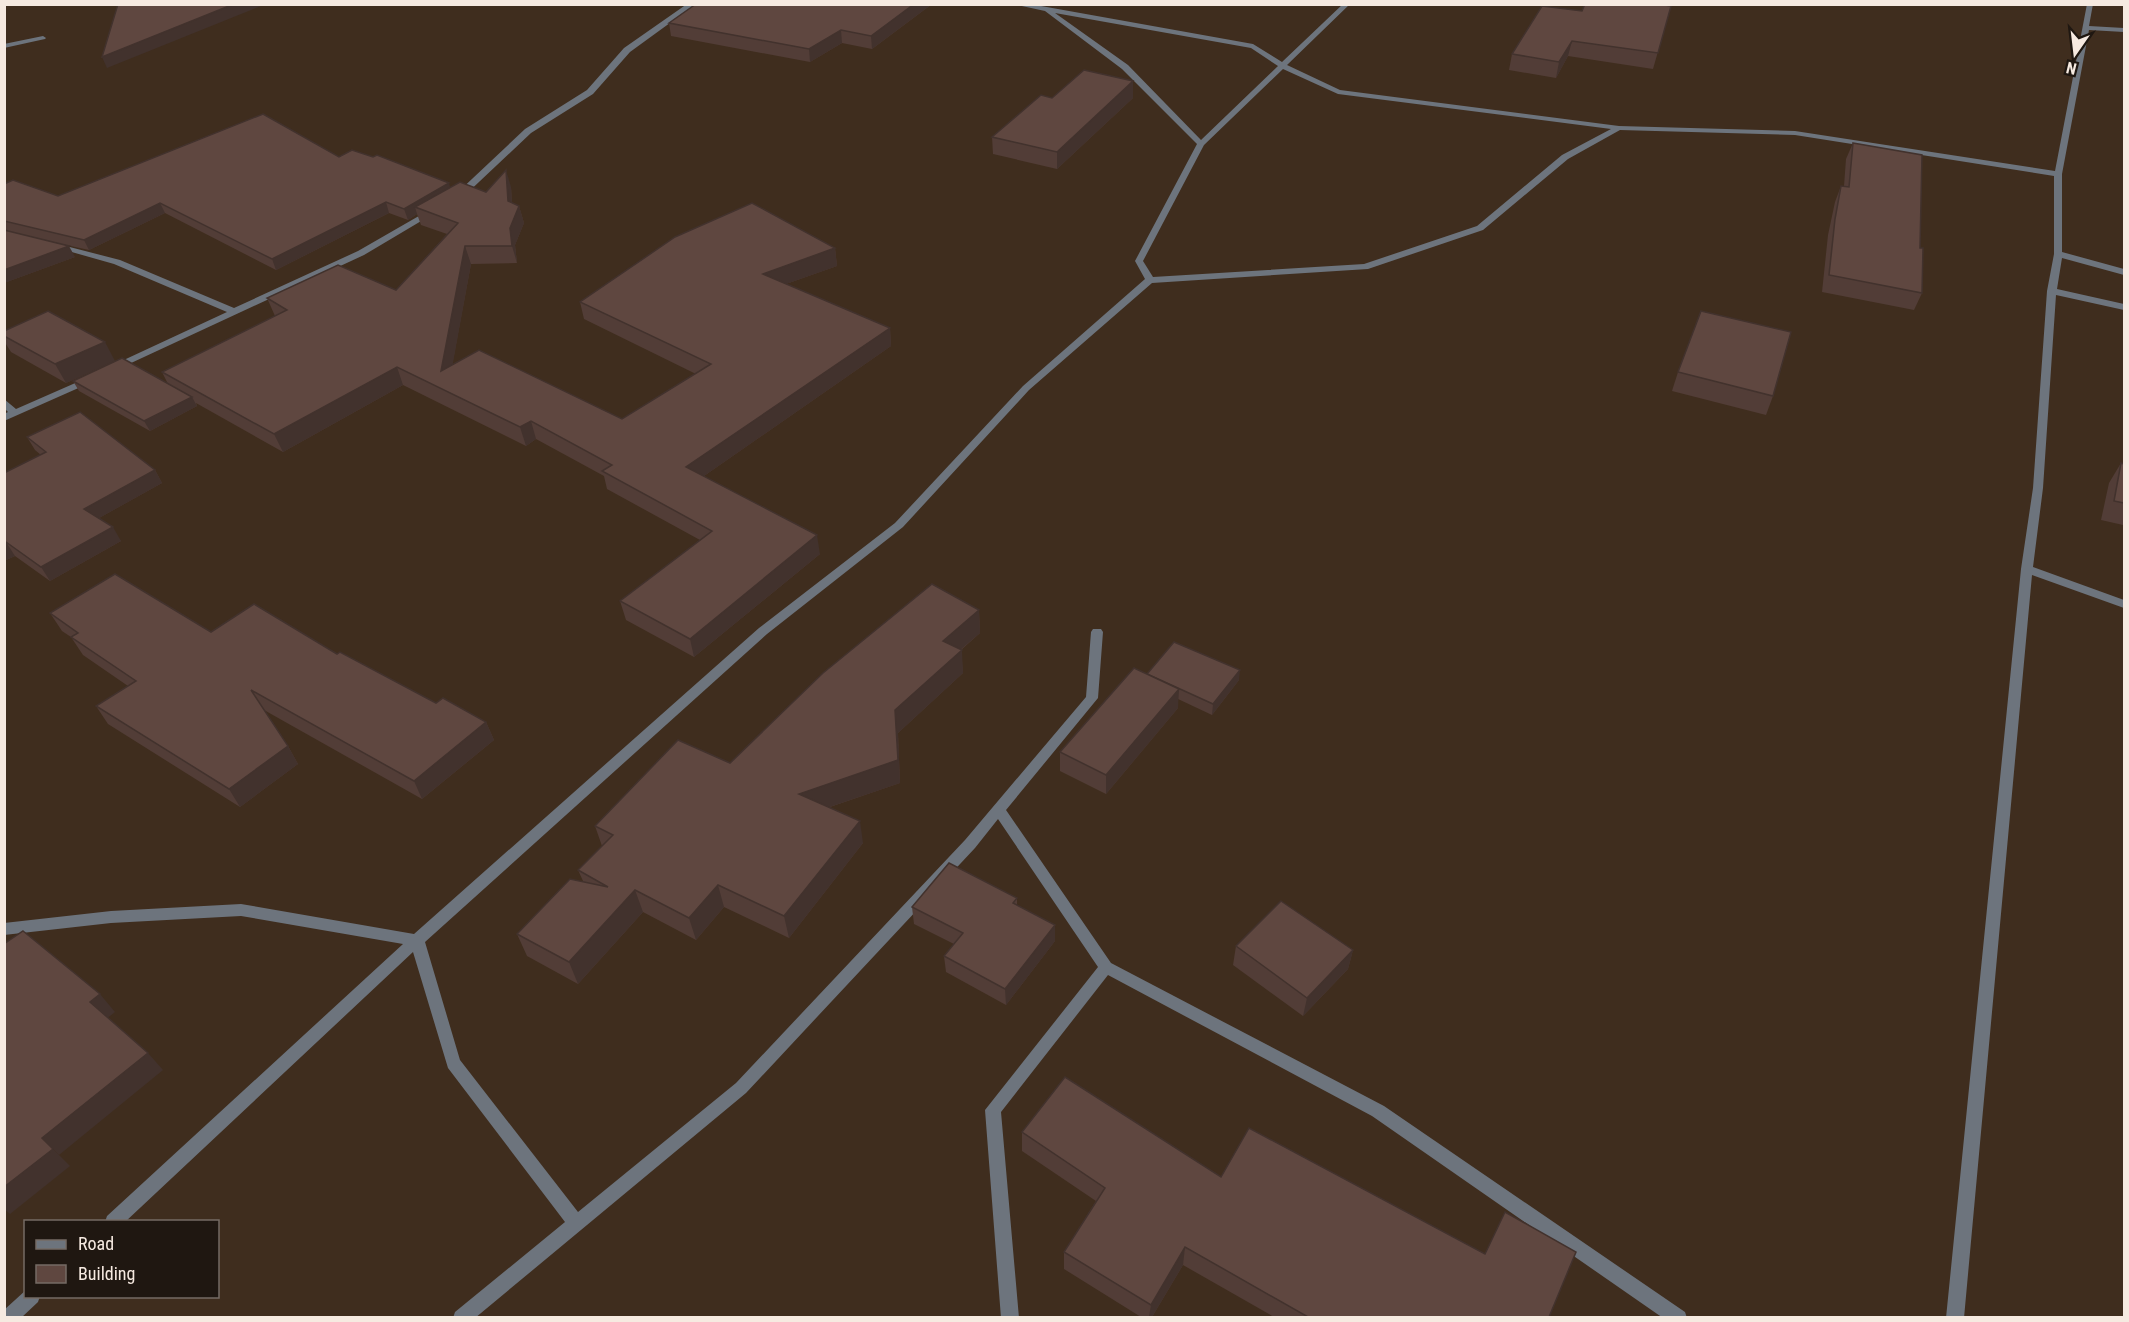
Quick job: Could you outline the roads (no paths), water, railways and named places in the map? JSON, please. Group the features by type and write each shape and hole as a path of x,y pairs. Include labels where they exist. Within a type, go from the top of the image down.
{"street":[{"path":"109,370 361,254 466,192 528,131 590,92 627,50 693,4"},
{"path":"1016,4 1045,7 1253,46 1283,66 1338,92 1619,128 1795,133 2058,174"},
{"path":"1150,280 1138,261 1201,144 1347,4"},
{"path":"1955,1317 2027,569 2037,488 2052,291 2058,254 2058,174 2090,4"},
{"path":"1045,7 1125,67 1201,144"},
{"path":"2086,28 2124,30"},
{"path":"4,46 43,38"},
{"path":"114,1220 417,940 763,631 899,525 1026,388 1150,280 1365,267 1480,228 1565,157 1619,128"},
{"path":"50,245 117,262 235,312"},
{"path":"2058,254 2124,272"},
{"path":"2052,291 2124,307"},
{"path":"4,418 99,375"},
{"path":"4,402 15,414"},
{"path":"2027,569 2124,604"},
{"path":"461,1317 741,1088 999,810 1092,698 1097,632"},
{"path":"999,810 1106,967 1378,1111 1679,1317"},
{"path":"4,929 111,917 241,910 417,940"},
{"path":"417,940 453,1063 576,1223"},
{"path":"1010,1317 993,1110 1106,967"},
{"path":"8,1317 30,1298"}]}
